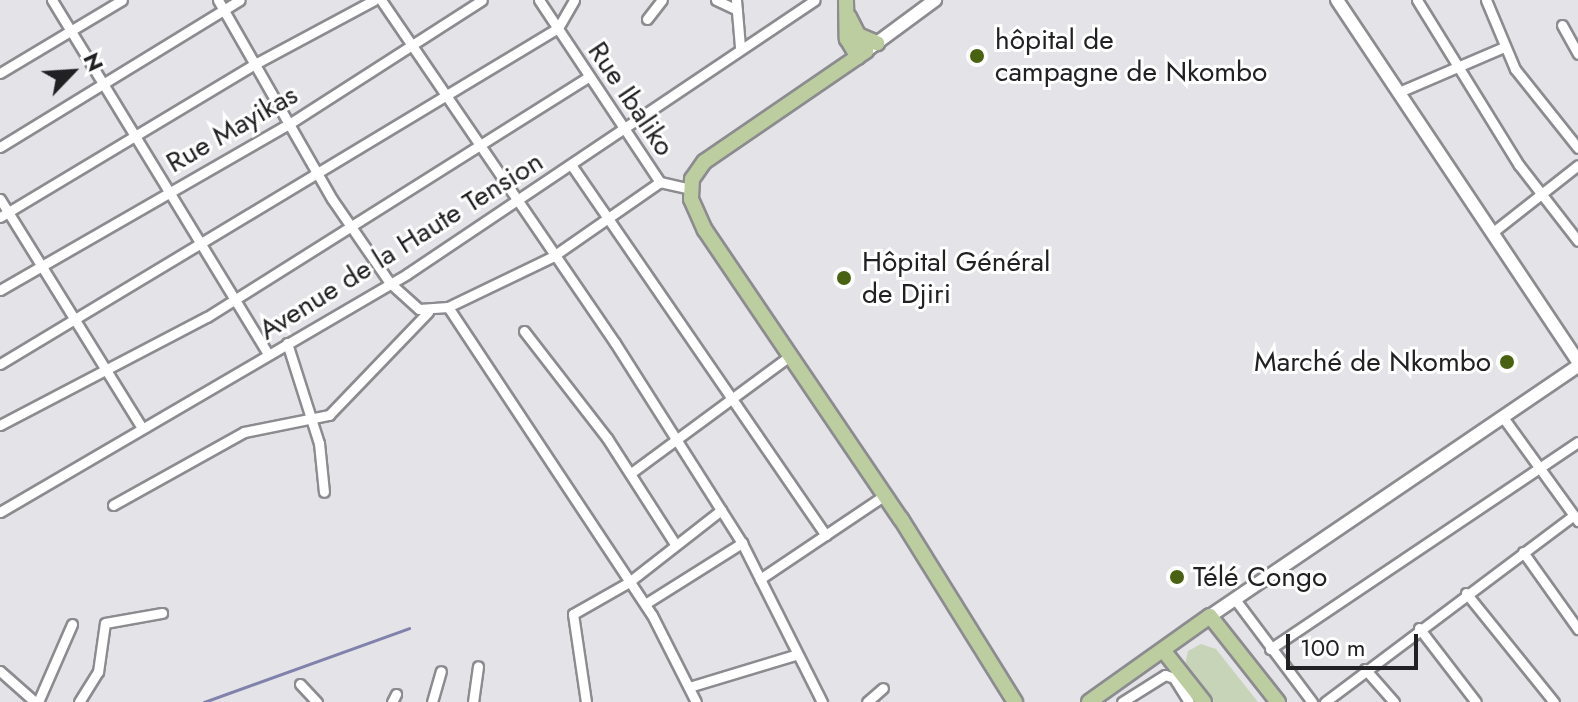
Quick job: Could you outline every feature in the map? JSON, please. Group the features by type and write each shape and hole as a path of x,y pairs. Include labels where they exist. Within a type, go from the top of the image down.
{"main road":[{"path":"837,72 852,37 846,0"},
{"path":"852,37 867,50"},
{"path":"852,37 867,50"},
{"path":"867,50 712,156 698,170 690,189 705,230 885,495 1015,702"},
{"path":"1089,702 1210,616 1278,702"},
{"path":"1163,650 1204,702"}],"street":[{"path":"52,0 102,87 268,354"},
{"path":"0,73 70,34 122,0"},
{"path":"218,0 253,65 351,226 390,283 428,312"},
{"path":"0,147 240,0"},
{"path":"4,215 135,140 253,65 374,0"},
{"path":"381,0 442,97 742,543 795,655 822,702"},
{"name":"Rue Mayikas","path":"0,290 167,191 289,124 482,0"},
{"name":"Rue Ibaliko","path":"539,0 660,182"},
{"path":"0,364 319,176 442,97 558,28 574,0"},
{"path":"647,19 662,0"},
{"path":"716,0 737,5 740,47"},
{"name":"Avenue de la Haute Tension","path":"0,512 141,426 390,283 572,166 800,4 814,0"},
{"path":"867,50 935,0"},
{"path":"1210,616 1578,363 1337,0"},
{"path":"1417,0 1455,65 1540,194 1578,241"},
{"path":"1486,0 1504,47 1578,148"},
{"path":"1562,25 1578,54"},
{"path":"1399,92 1455,65 1504,47"},
{"path":"0,425 110,369 236,299 588,77"},
{"path":"1493,232 1578,165"},
{"path":"572,166 826,535"},
{"path":"113,505 244,432 312,421 336,410 428,312 448,307 552,257 660,182 690,189"},
{"path":"0,199 4,215 110,369 141,426"},
{"path":"448,307 645,604 696,702"},
{"path":"524,331 631,473 675,544"},
{"path":"287,343 312,421 324,492"},
{"path":"631,473 791,355"},
{"path":"1325,702 1466,593 1576,518 1502,416"},
{"path":"1270,649 1578,442"},
{"path":"760,579 885,495"},
{"path":"586,702 573,614 629,582 721,510"},
{"path":"645,604 742,543"},
{"path":"1523,552 1578,629"},
{"path":"1466,593 1554,702"},
{"path":"1234,598 1312,702"},
{"path":"79,702 98,672 105,623 162,613"},
{"path":"0,671 37,702 72,624"},
{"path":"1419,628 1476,702"},
{"path":"689,687 795,655"},
{"path":"473,702 478,666"},
{"path":"1365,669 1394,702"},
{"path":"432,702 441,671"},
{"path":"1122,702 1168,675 1189,702"},
{"path":"300,684 317,702"},
{"path":"867,702 883,688"}],"green space":[{"path":"1201,644 1216,649 1258,702 1213,702 1185,665 1188,651"}],"waterway":[{"path":"204,702 409,628"}],"place":[{"name":"hôpital de campagne de Nkombo","path":"977,56"},
{"name":"Hôpital Général de Djiri","path":"844,278"},
{"name":"Marché de Nkombo","path":"1507,362"},
{"name":"Télé Congo","path":"1177,577"}]}
